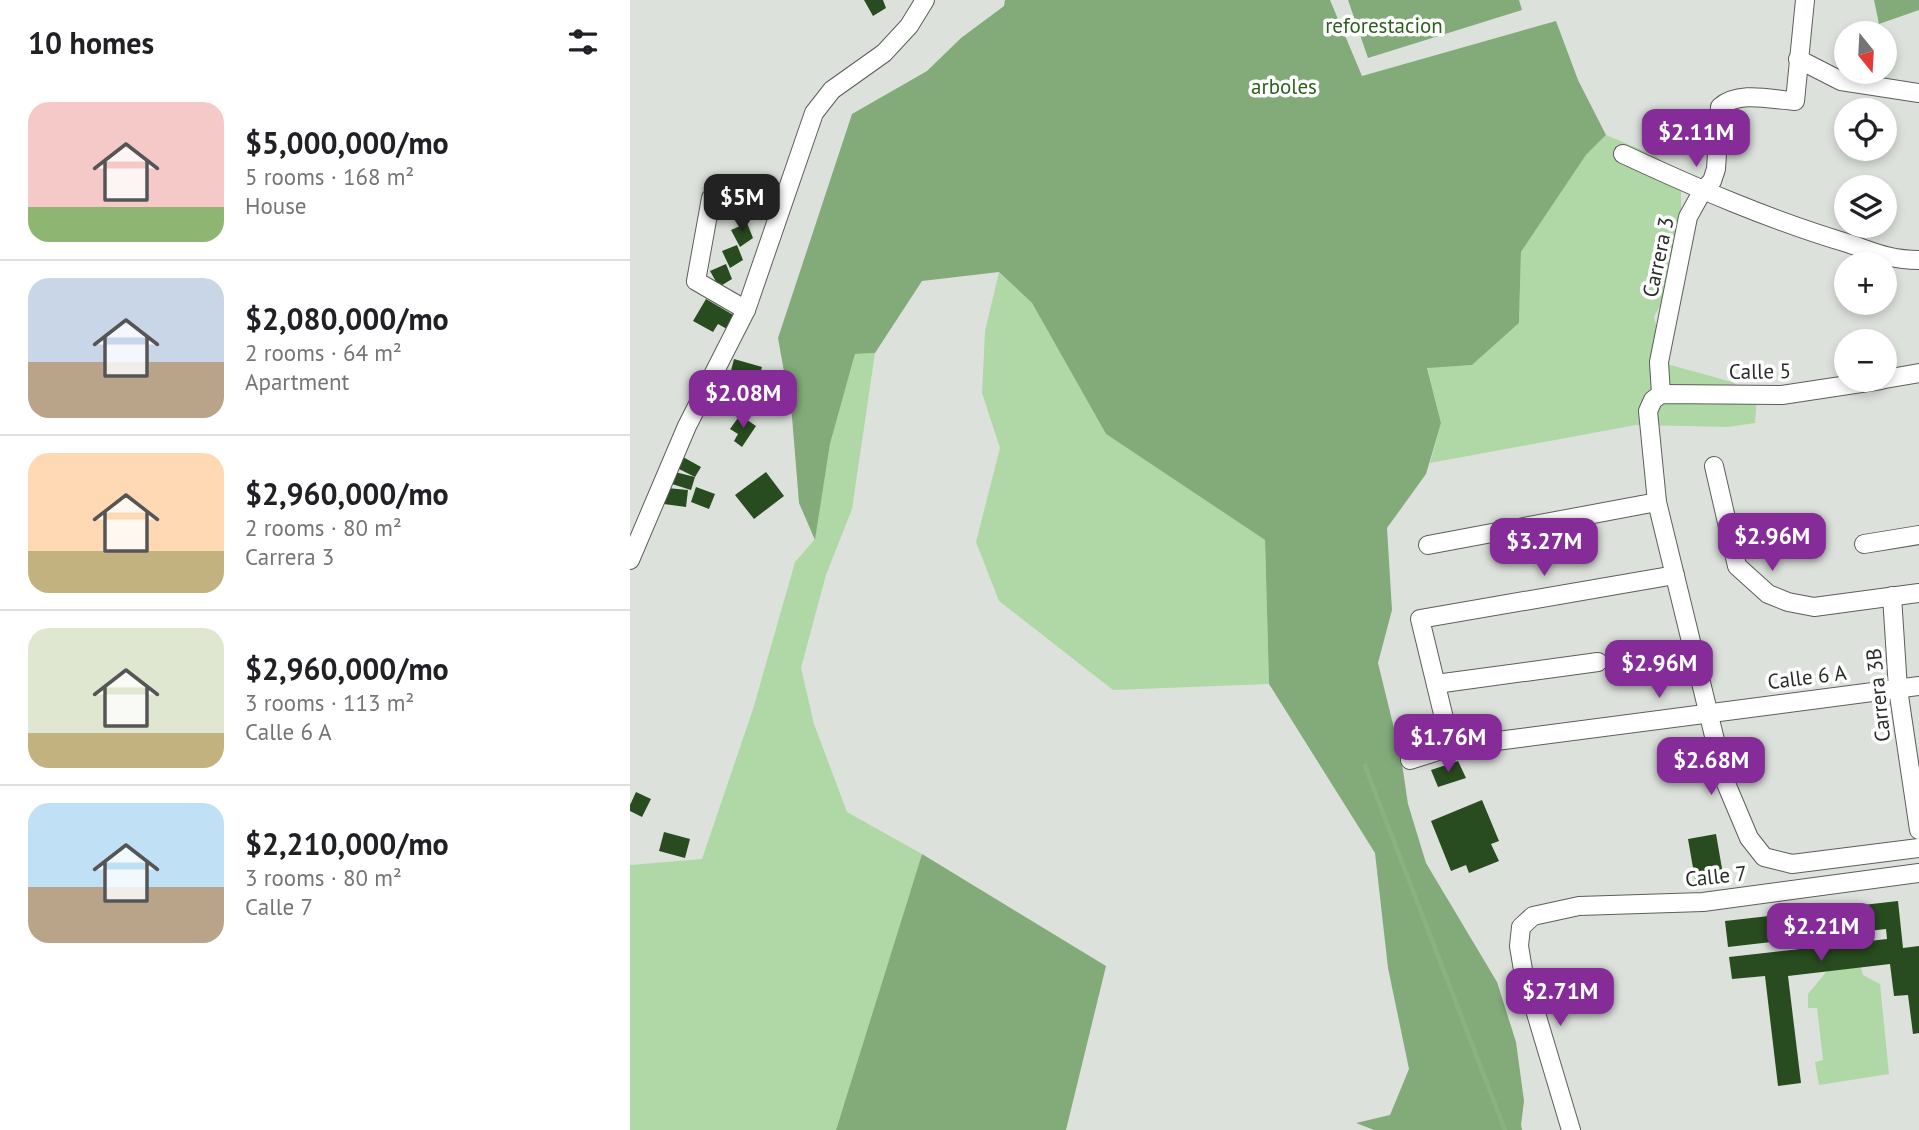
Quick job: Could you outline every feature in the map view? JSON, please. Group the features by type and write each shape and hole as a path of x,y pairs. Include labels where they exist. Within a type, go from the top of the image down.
{"street":[{"path":"630,560 687,426 746,310 814,113 832,90 884,53 909,26 925,0"},
{"name":"Carrera 3","path":"1661,394 1659,362 1688,218 1703,190 1712,181 1716,169 1720,107 1728,100 1744,97 1795,101 1805,0"},
{"path":"1798,59 1841,81 1919,93"},
{"path":"1623,154 1703,190 1885,257 1895,260 1919,260"},
{"path":"710,198 696,281 746,310"},
{"name":"Calle 5","path":"1897,377 1919,373"},
{"name":"Calle 5","path":"1661,394 1782,394 1834,386"},
{"path":"1661,394 1653,400 1648,411 1657,502 1725,781 1749,838 1764,857 1792,864 1919,848"},
{"path":"1714,467 1737,566 1769,594 1788,602 1814,607 1919,593"},
{"path":"1428,545 1657,502"},
{"path":"1864,544 1919,535"},
{"path":"1451,747 1420,620 1675,575"},
{"name":"Carrera 3B","path":"1892,596 1898,689 1919,830"},
{"path":"1436,684 1598,662"},
{"name":"Calle 6 A","path":"1410,760 1451,747 1919,686"},
{"name":"Calle 7","path":"1571,1130 1523,970 1519,946 1521,927 1532,916 1579,906 1703,902 1919,873"}],"green space":[{"name":"arboles","path":"1005,0 1330,0 1362,76 1556,21 1578,80 1606,135 1586,155 1521,252 1519,323 1472,365 1427,368 1441,423 1426,474 1387,528 1392,610 1378,663 1401,757 1408,804 1426,863 1497,982 1516,1042 1524,1101 1522,1130 1374,1130 1356,1123 1390,1115 1409,1069 1388,968 1375,853 1269,684 1265,540 1106,434 1032,303 999,272 922,281 875,353 855,354 830,444 815,540 799,503 792,417 778,338 852,114 927,71 961,38 1004,6"},
{"name":"reforestacion","path":"1348,0 1519,0 1522,10 1368,58"},
{"path":"1874,0 1919,0 1919,10 1888,21 1878,21"},
{"path":"1606,135 1656,156 1681,177 1681,216 1674,280 1654,317 1667,364 1732,382 1757,396 1755,423 1728,427 1636,425 1430,463 1441,423 1427,367 1472,365 1519,323 1521,252 1586,155"},
{"path":"999,272 1032,303 1106,434 1265,540 1269,684 1113,690 999,601 976,542 1000,448 982,393 985,331"},
{"path":"875,353 852,509 826,575 801,668 814,724 847,812 922,854 836,1130 630,1130 630,865 702,859 753,709 795,562 815,539 830,444 855,354"},
{"path":"922,854 1106,966 1066,1130 836,1130"},
{"path":"1861,967 1863,975 1880,984 1889,1074 1819,1085 1815,1062 1823,1060 1817,1008 1808,1008 1808,994 1827,971"}],"building":[{"path":"864,0 883,0 886,8 873,16"},
{"path":"747,223 753,238 740,247 731,230"},
{"path":"737,245 743,260 730,268 722,251"},
{"path":"726,264 732,279 719,287 710,271"},
{"path":"706,299 735,316 727,329 718,324 713,332 693,321"},
{"path":"734,359 762,367 754,394 727,386"},
{"path":"740,415 756,426 742,447 734,441 738,434 730,429"},
{"path":"683,457 701,467 695,477 677,468"},
{"path":"675,472 695,477 691,490 672,484"},
{"path":"766,472 784,496 754,519 735,495"},
{"path":"696,487 715,494 709,509 691,502"},
{"path":"667,488 688,490 686,507 664,504"},
{"path":"1458,761 1466,778 1438,787 1431,770"},
{"path":"636,792 651,799 642,817 630,811"},
{"path":"1482,800 1499,841 1491,844 1499,861 1469,873 1466,865 1451,871 1431,821"},
{"path":"664,832 690,839 685,858 659,851"},
{"path":"1716,834 1724,880 1696,885 1688,839"},
{"path":"1898,901 1903,948 1919,946 1919,1033 1913,1034 1908,995 1894,996 1890,964 1788,976 1801,1083 1778,1086 1765,976 1732,979 1729,957 1887,939 1886,929 1728,947 1725,921"}],"waterway":[{"path":"1365,766 1505,1130"}]}
